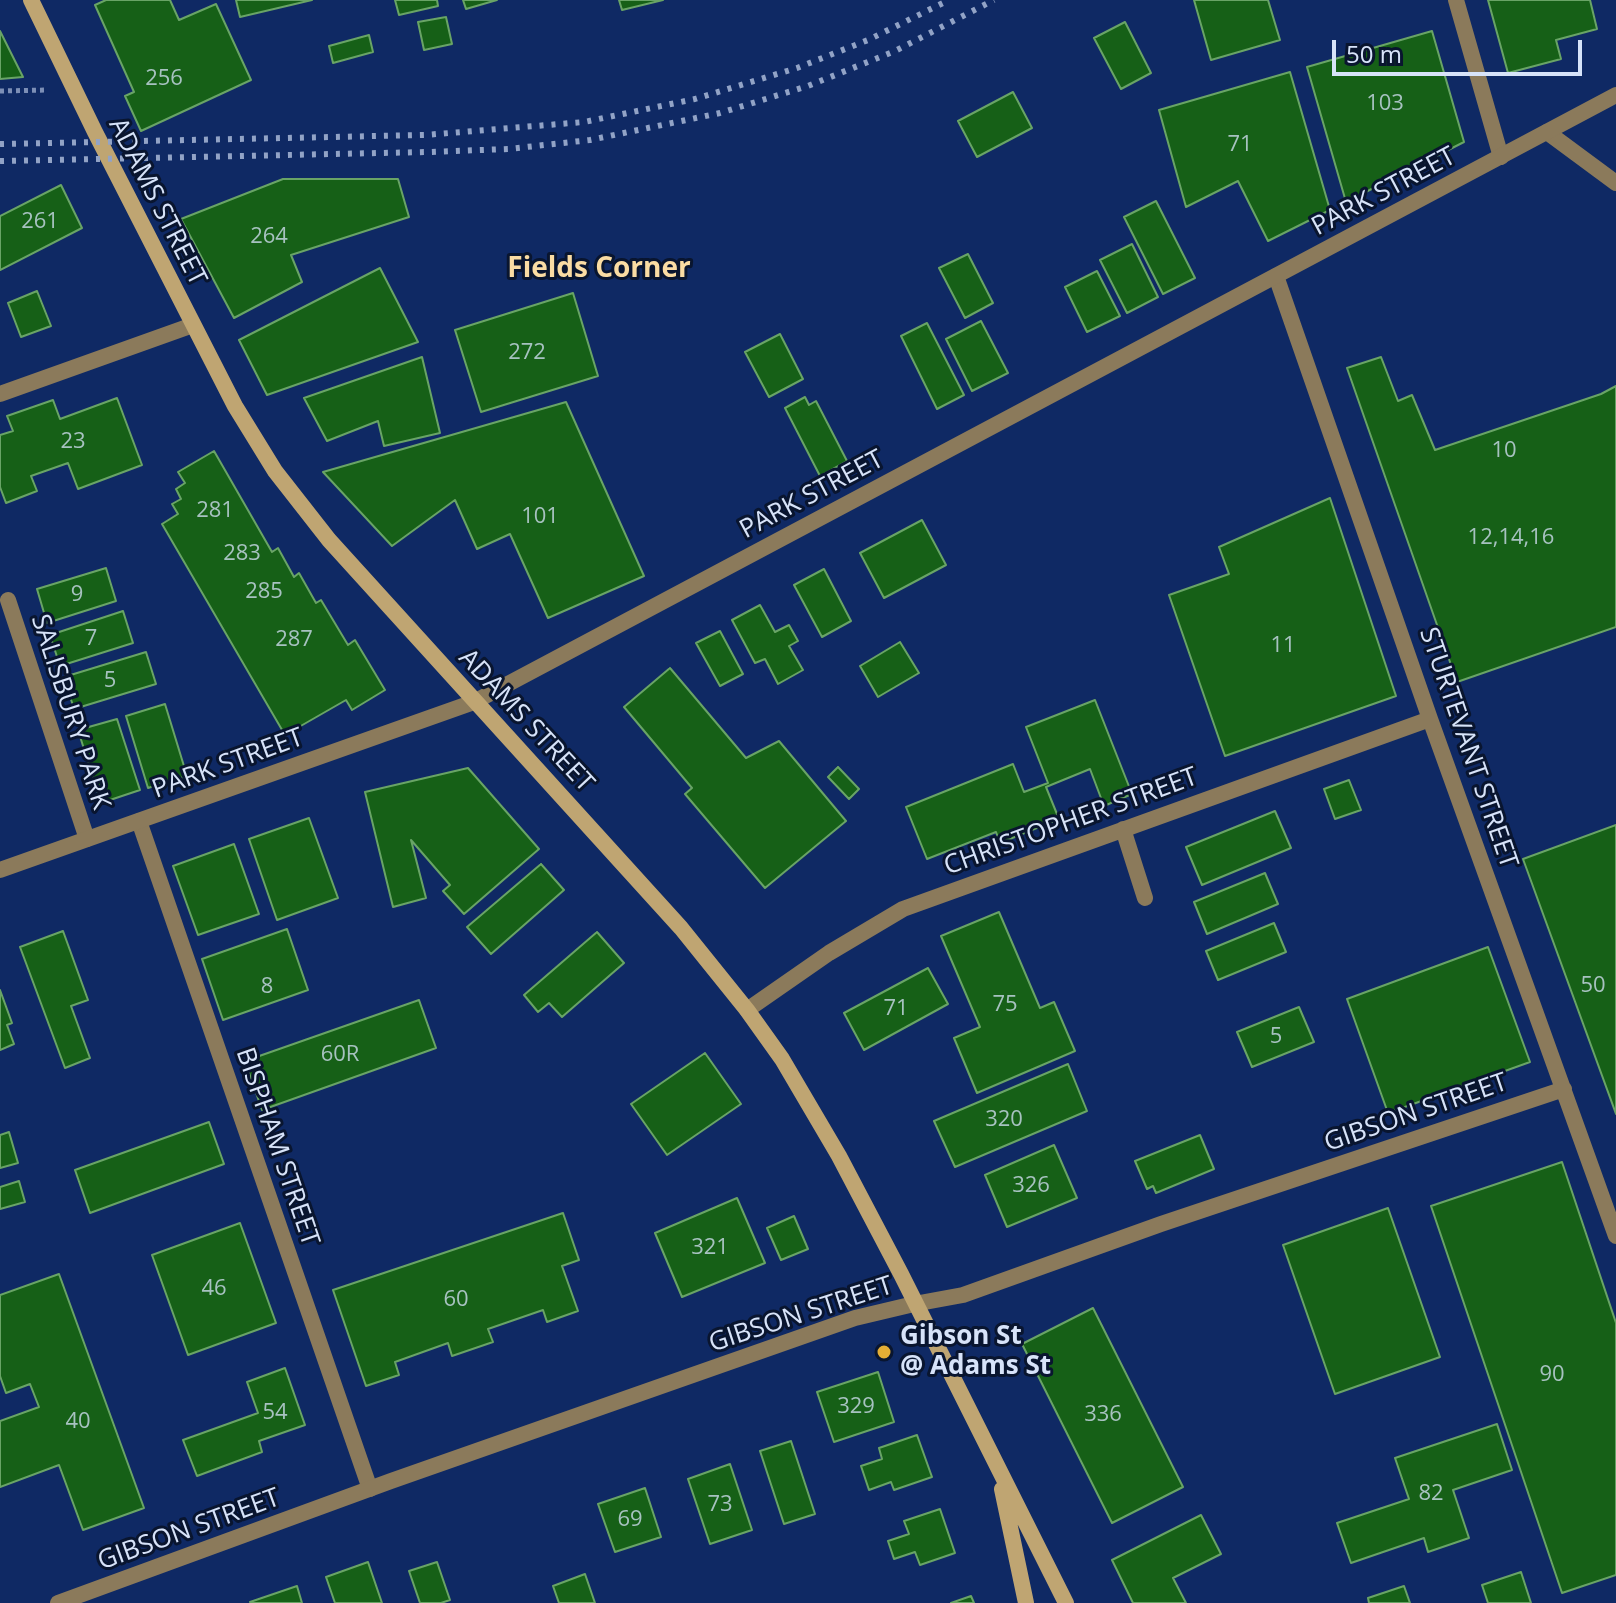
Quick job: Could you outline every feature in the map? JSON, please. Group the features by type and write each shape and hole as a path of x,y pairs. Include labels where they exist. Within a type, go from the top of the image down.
{"main road":[{"name":"ADAMS STREET","path":"31,0 246,426 291,493 474,702 502,729 681,928 782,1059 901,1274 1066,1603"},
{"name":"ADAMS STREET","path":"998,1468 1026,1603"}],"street":[{"path":"1456,0 1501,157"},
{"name":"PARK STREET","path":"0,870 474,702 1616,95"},
{"path":"1547,132 1616,183"},
{"name":"STURTEVANT STREET","path":"1276,276 1430,719 1616,1236"},
{"path":"0,394 193,325"},
{"name":"SALISBURY PARK","path":"8,600 87,839"},
{"name":"CHRISTOPHER STREET","path":"747,1010 829,953 903,909 1430,719"},
{"name":"BISPHAM STREET","path":"139,821 370,1489"},
{"path":"1123,829 1145,898"},
{"name":"GIBSON STREET","path":"58,1603 855,1318 963,1295 1161,1224 1564,1089"}],"path":[{"path":"0,91 74,89"}],"building":[{"path":"106,0 170,0 179,20 216,4 251,80 141,131 125,96 134,92 95,5"},
{"path":"236,0 312,0 240,17"},
{"path":"395,0 437,0 438,6 399,15"},
{"path":"463,0 497,0 466,9"},
{"path":"619,0 663,0 622,10"},
{"path":"1194,0 1268,0 1280,40 1211,60"},
{"path":"1488,0 1590,0 1597,29 1556,40 1561,59 1508,73"},
{"path":"446,17 452,44 424,50 418,22"},
{"path":"1125,22 1151,73 1121,89 1094,38"},
{"path":"0,31 23,77 0,79"},
{"path":"1432,31 1464,142 1346,202 1307,67"},
{"path":"369,35 373,52 333,63 329,46"},
{"path":"1290,72 1330,210 1268,241 1238,181 1186,207 1159,110"},
{"path":"1013,92 1032,128 977,157 958,121"},
{"path":"283,179 398,179 409,217 291,255 302,282 234,318 181,219"},
{"path":"61,185 82,228 0,270 0,216"},
{"path":"1156,201 1195,278 1163,294 1124,217"},
{"path":"1132,244 1158,297 1127,313 1100,260"},
{"path":"968,254 993,303 965,318 939,268"},
{"path":"380,268 418,342 267,395 239,340"},
{"path":"1097,271 1120,316 1087,332 1065,287"},
{"path":"37,291 51,326 21,337 8,303"},
{"path":"573,293 598,376 481,412 455,330"},
{"path":"981,321 1008,373 972,391 946,339"},
{"path":"927,323 964,395 937,409 901,336"},
{"path":"780,334 803,379 769,397 745,352"},
{"path":"422,357 440,433 384,446 378,421 327,441 304,398"},
{"path":"1381,357 1398,401 1412,395 1435,450 1601,394 1616,386 1616,627 1457,682 1347,368"},
{"path":"805,397 809,405 816,401 847,461 820,476 785,408"},
{"path":"117,398 142,465 78,489 68,463 31,476 37,491 6,503 0,487 0,435 13,431 7,416 53,400 60,419"},
{"path":"566,402 644,576 548,618 510,534 477,549 455,500 392,546 323,472"},
{"path":"214,451 272,552 278,548 294,577 299,573 316,603 321,600 348,645 355,640 385,690 352,710 346,700 285,735 162,524 178,514 172,504 181,499 176,489 185,483 178,472"},
{"path":"1330,498 1396,696 1225,756 1169,595 1229,574 1219,547"},
{"path":"922,520 946,565 884,598 860,553"},
{"path":"106,568 116,601 47,623 37,589"},
{"path":"824,569 851,621 822,637 794,585"},
{"path":"760,605 775,632 789,625 798,641 789,646 803,670 778,684 765,659 755,663 732,620"},
{"path":"123,611 133,643 60,666 50,635"},
{"path":"720,631 743,674 720,686 696,643"},
{"path":"900,642 919,673 878,697 860,666"},
{"path":"146,652 156,684 74,709 64,677"},
{"path":"670,668 746,758 779,741 846,821 765,888 685,794 692,788 624,707"},
{"path":"1095,700 1132,794 1104,806 1090,769 1046,787 1059,819 1000,843 996,832 927,859 906,807 1013,764 1024,792 1048,783 1026,727"},
{"path":"165,704 187,776 148,788 126,716"},
{"path":"117,719 140,790 101,803 78,730"},
{"path":"838,767 859,789 849,799 828,777"},
{"path":"468,768 539,849 464,914 443,891 450,885 411,840 426,898 393,907 365,792"},
{"path":"1349,780 1361,810 1335,819 1324,789"},
{"path":"1275,811 1291,848 1202,885 1186,847"},
{"path":"309,818 338,898 277,920 249,839"},
{"path":"1616,825 1616,1114 1523,859"},
{"path":"234,844 259,914 198,935 173,866"},
{"path":"541,864 564,890 491,954 467,927"},
{"path":"1265,873 1278,904 1207,934 1194,902"},
{"path":"999,912 1040,1008 1054,1002 1075,1051 977,1093 954,1038 980,1027 941,936"},
{"path":"1274,923 1286,952 1218,980 1206,951"},
{"path":"287,929 308,990 223,1020 202,959"},
{"path":"63,931 88,1000 71,1006 90,1058 65,1068 20,947"},
{"path":"597,932 624,963 562,1017 549,1003 538,1012 524,995"},
{"path":"1488,947 1530,1062 1388,1113 1347,999"},
{"path":"928,968 948,1004 864,1050 844,1013"},
{"path":"0,990 12,1023 7,1025 14,1044 0,1050"},
{"path":"419,1000 436,1048 262,1110 245,1061"},
{"path":"1299,1007 1314,1042 1252,1067 1237,1032"},
{"path":"705,1053 741,1104 667,1155 631,1104"},
{"path":"1068,1064 1087,1111 955,1167 934,1121"},
{"path":"209,1122 224,1164 90,1213 75,1170"},
{"path":"9,1132 18,1163 0,1168 0,1135"},
{"path":"1200,1135 1214,1169 1156,1193 1153,1186 1147,1189 1135,1161"},
{"path":"1054,1145 1077,1198 1007,1227 985,1175"},
{"path":"1562,1162 1616,1323 1616,1575 1562,1593 1431,1206"},
{"path":"19,1181 25,1202 0,1209 0,1187"},
{"path":"737,1198 765,1263 682,1297 655,1233"},
{"path":"1388,1208 1440,1357 1335,1394 1283,1245"},
{"path":"563,1213 579,1260 562,1266 578,1311 547,1322 543,1310 488,1329 493,1342 452,1356 448,1343 395,1362 399,1375 366,1386 333,1290"},
{"path":"794,1216 808,1249 781,1260 767,1228"},
{"path":"240,1223 276,1323 188,1355 152,1255"},
{"path":"59,1274 144,1508 83,1530 59,1465 0,1487 0,1421 39,1407 30,1384 6,1393 0,1376 0,1295"},
{"path":"1093,1308 1183,1487 1112,1523 1022,1344"},
{"path":"285,1368 305,1425 259,1441 262,1452 197,1476 183,1440 258,1413 247,1382"},
{"path":"878,1372 894,1422 834,1442 817,1392"},
{"path":"1497,1424 1512,1470 1453,1490 1469,1538 1428,1552 1424,1538 1351,1563 1337,1523 1409,1499 1395,1458"},
{"path":"917,1435 932,1477 894,1490 891,1482 869,1490 861,1466 882,1459 879,1448"},
{"path":"791,1441 815,1514 784,1524 760,1451"},
{"path":"730,1464 752,1530 710,1544 688,1479"},
{"path":"645,1488 661,1537 615,1552 598,1504"},
{"path":"940,1509 955,1553 920,1565 915,1552 894,1559 888,1541 909,1534 904,1521"},
{"path":"1201,1515 1221,1554 1173,1578 1186,1603 1133,1603 1112,1560"},
{"path":"368,1562 382,1603 335,1603 326,1577"},
{"path":"437,1562 450,1600 420,1603 409,1571"},
{"path":"1521,1572 1531,1603 1488,1603 1482,1585"},
{"path":"585,1574 595,1603 559,1603 553,1586"},
{"path":"297,1586 302,1603 250,1602"},
{"path":"1404,1586 1410,1603 1369,1603 1368,1598"},
{"path":"971,1596 974,1603 951,1603"}],"railway":[{"path":"0,144 425,135 584,122 695,99 797,68 868,40 949,0"},
{"path":"0,161 429,152 508,149 590,140 720,113 808,86 895,51 994,0"}],"place":[{"name":"Gibson St @ Adams St","path":"884,1352"}],"district":[{"name":"Fields Corner","path":"599,269"}]}
